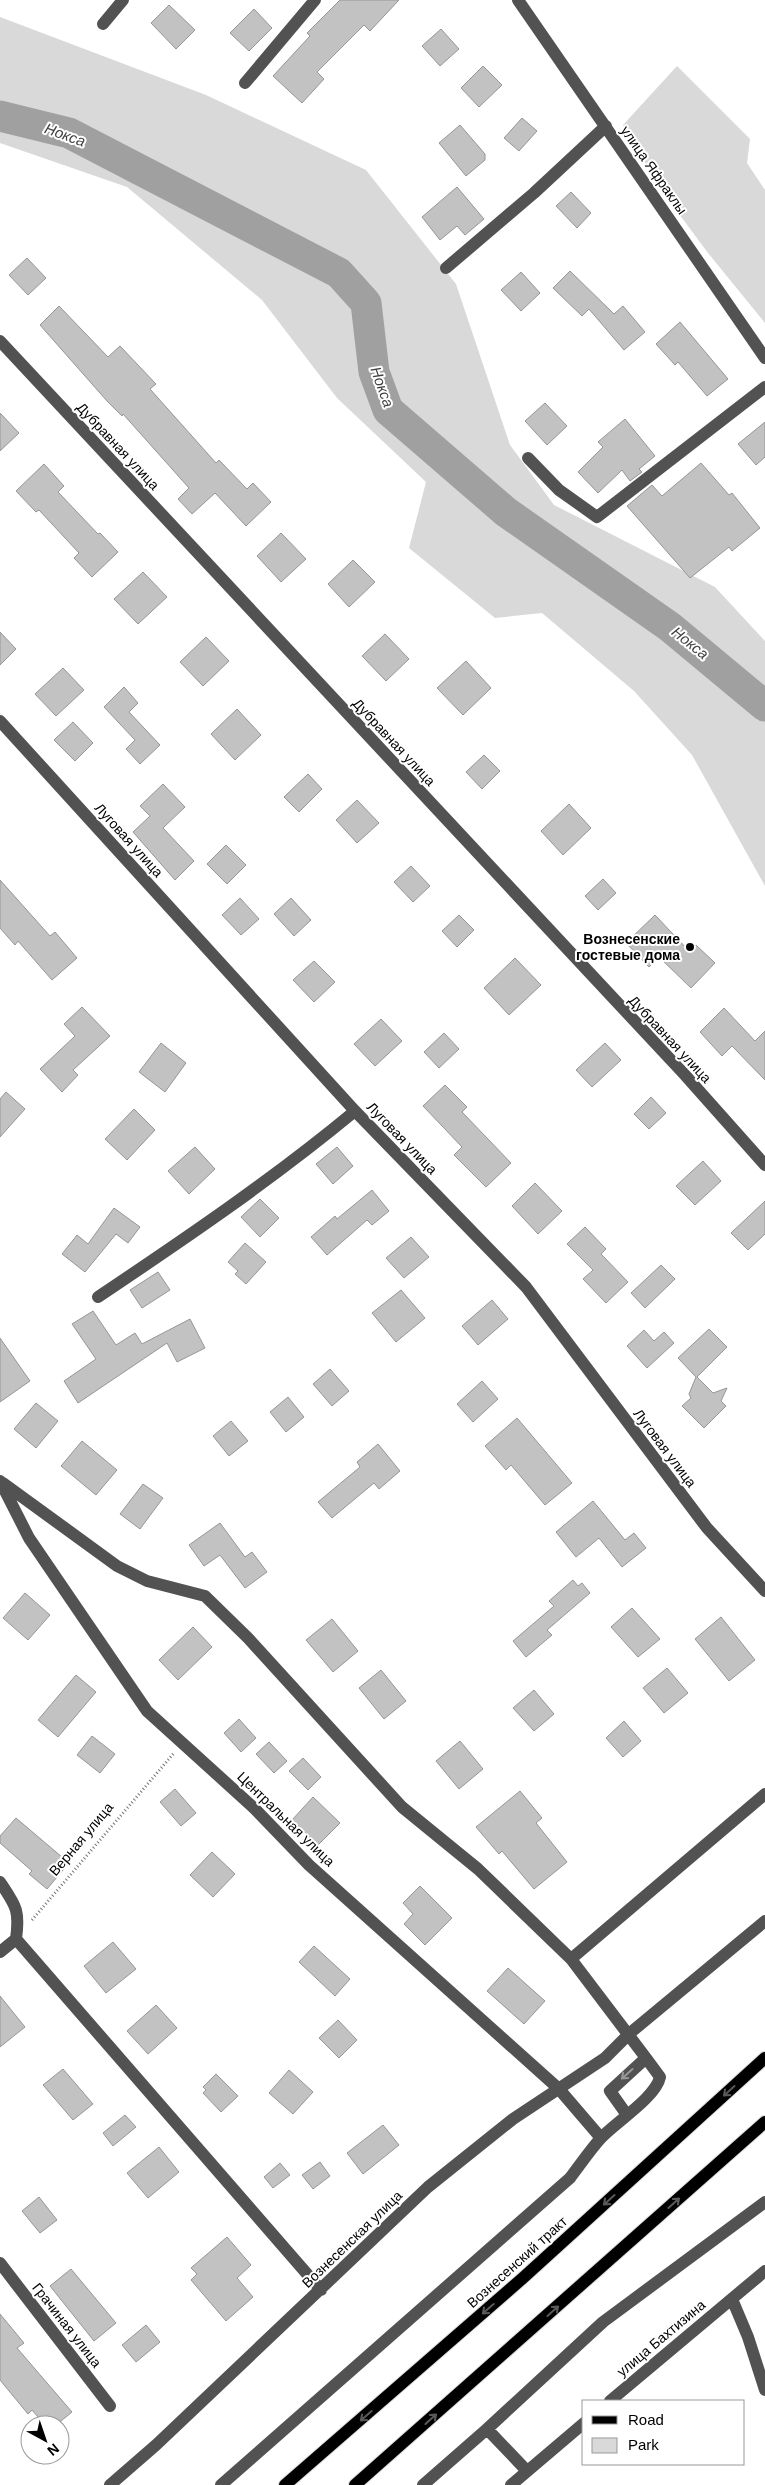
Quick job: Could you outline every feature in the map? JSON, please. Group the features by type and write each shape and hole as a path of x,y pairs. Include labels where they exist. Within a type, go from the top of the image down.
{"main road":[{"name":"Вознесенский тракт","path":"285,2485 524,2277 765,2058"},
{"path":"355,2485 765,2122"}],"street":[{"path":"103,24 123,0"},
{"path":"244,83 315,0"},
{"name":"улица Яфраклы","path":"518,0 765,358"},
{"path":"446,268 534,193 606,126"},
{"name":"Дубравная улица","path":"0,341 685,1075 765,1165"},
{"path":"528,458 559,490 597,517 765,387"},
{"name":"Луговая улица","path":"0,721 355,1111 526,1288 707,1528 765,1591"},
{"path":"98,1297 213,1220 307,1152 355,1111"},
{"path":"1,1482 117,1566 147,1581 205,1596 248,1638 402,1807 478,1869 572,1959 630,2034 660,2077 659,2085 601,2138 570,2178 221,2485"},
{"name":"Центральная улица","path":"1,1482 29,1538 147,1711 254,1808 309,1865 559,2089 601,2138"},
{"path":"572,1959 765,1794"},
{"path":"0,1882 16,1906 18,1921 16,1939 0,1952"},
{"name":"Вознесенская улица","path":"110,2485 156,2445 428,2187 513,2119 605,2058 630,2034 765,1921"},
{"path":"16,1939 321,2290"},
{"path":"627,2115 610,2091 646,2058"},
{"path":"422,2485 487,2430 603,2322 721,2232 765,2202"},
{"name":"Грачиная улица","path":"0,2263 110,2406"},
{"name":"улица Бахтизина","path":"611,2400 765,2271"},
{"path":"732,2299 748,2337 765,2390"},
{"path":"511,2485 582,2425"},
{"path":"487,2430 528,2471"}],"path":[{"name":"Верная улица","path":"16,1939 182,1742"}],"green space":[{"path":"0,17 206,95 366,170 456,284 510,445 554,505 715,587 765,641 765,886 692,755 634,691 542,613 495,618 409,548 426,482 337,398 262,300 127,187 0,143"},
{"path":"677,66 750,139 747,163 765,190 765,323 708,253 662,191 623,125"}],"building":[{"path":"340,0 399,0 370,31 364,25 317,72 324,79 302,103 273,76 310,36 307,33"},
{"path":"169,5 195,30 176,49 151,23"},
{"path":"254,9 272,28 249,51 230,33"},
{"path":"441,29 459,49 440,66 422,46"},
{"path":"483,66 502,85 479,107 461,88"},
{"path":"522,118 537,131 519,151 504,138"},
{"path":"460,125 485,154 485,160 466,176 439,143"},
{"path":"457,187 484,219 465,235 457,226 440,240 422,217"},
{"path":"571,192 591,213 577,228 556,206"},
{"path":"27,258 46,278 28,295 9,275"},
{"path":"570,271 614,314 623,306 645,332 624,350 589,309 582,316 553,288"},
{"path":"521,272 540,293 521,311 501,290"},
{"path":"59,306 108,357 120,346 156,384 150,389 216,463 219,460 247,489 253,483 271,502 246,526 215,493 192,514 178,499 189,488 123,414 122,416 107,401 40,325"},
{"path":"680,322 728,379 707,396 678,362 675,365 656,344"},
{"path":"545,403 567,426 547,445 525,421"},
{"path":"0,413 19,433 0,451"},
{"path":"625,419 655,456 639,469 642,472 630,481 622,470 598,493 578,472 603,447 598,442"},
{"path":"765,422 765,457 756,465 738,444"},
{"path":"701,463 729,495 732,493 760,528 732,551 729,547 690,578 627,506 652,485 662,496"},
{"path":"44,464 64,486 58,492 118,552 92,577 74,558 79,553 39,510 36,512 16,491"},
{"path":"281,533 306,559 281,582 257,556"},
{"path":"353,560 375,582 349,607 328,584"},
{"path":"143,572 167,597 138,624 114,599"},
{"path":"0,632 16,649 0,665"},
{"path":"385,634 409,659 386,681 362,656"},
{"path":"206,637 229,661 203,686 180,662"},
{"path":"466,661 491,688 463,715 437,688"},
{"path":"63,668 84,690 56,716 35,694"},
{"path":"124,687 138,703 129,712 160,745 140,764 126,749 135,740 104,707"},
{"path":"237,709 261,735 235,760 211,734"},
{"path":"73,722 93,743 75,761 54,740"},
{"path":"484,755 500,771 482,789 466,772"},
{"path":"308,774 322,789 299,812 284,797"},
{"path":"163,784 185,807 163,828 194,861 175,880 133,832 150,816 140,806"},
{"path":"357,800 379,823 357,843 336,820"},
{"path":"569,804 591,828 563,855 541,831"},
{"path":"226,845 246,865 227,884 207,864"},
{"path":"411,866 430,886 413,902 394,882"},
{"path":"603,879 616,893 598,910 585,896"},
{"path":"0,880 50,936 55,932 77,958 52,980 18,941 15,945 0,928"},
{"path":"240,898 259,919 241,935 222,915"},
{"path":"291,898 311,920 294,936 274,914"},
{"path":"459,915 474,930 457,947 442,931"},
{"path":"655,915 690,952 696,945 715,963 691,988 659,957 649,967 626,943"},
{"path":"515,958 541,985 509,1015 484,988"},
{"path":"314,961 335,982 314,1002 293,980"},
{"path":"82,1007 110,1036 73,1070 78,1075 62,1092 40,1069 75,1036 64,1024"},
{"path":"724,1008 755,1041 765,1031 765,1080 732,1046 722,1056 700,1032"},
{"path":"381,1019 402,1041 375,1066 354,1044"},
{"path":"444,1033 459,1049 439,1068 424,1052"},
{"path":"161,1043 186,1063 165,1092 139,1072"},
{"path":"605,1043 621,1060 592,1087 576,1070"},
{"path":"445,1085 467,1107 462,1112 511,1163 486,1187 454,1155 462,1147 423,1106"},
{"path":"6,1092 25,1109 0,1137 0,1099"},
{"path":"651,1097 666,1113 649,1129 634,1114"},
{"path":"134,1109 155,1130 127,1160 105,1139"},
{"path":"195,1147 215,1169 189,1194 168,1171"},
{"path":"337,1147 353,1166 333,1184 316,1164"},
{"path":"703,1161 721,1181 695,1205 676,1186"},
{"path":"535,1183 562,1211 538,1234 512,1206"},
{"path":"372,1190 389,1211 372,1225 367,1220 327,1255 311,1237 335,1216 337,1219"},
{"path":"260,1199 279,1218 260,1237 241,1217"},
{"path":"765,1201 765,1234 748,1250 731,1233"},
{"path":"114,1208 140,1227 128,1243 116,1234 85,1272 62,1254 77,1235 88,1244"},
{"path":"585,1227 606,1249 601,1254 628,1282 606,1303 583,1279 593,1270 567,1244"},
{"path":"411,1237 429,1257 404,1278 386,1258"},
{"path":"245,1243 266,1262 246,1284 235,1274 238,1271 228,1262"},
{"path":"661,1265 675,1279 645,1308 631,1293"},
{"path":"158,1272 170,1290 142,1308 130,1290"},
{"path":"401,1290 425,1318 396,1342 372,1313"},
{"path":"492,1300 508,1319 478,1345 462,1326"},
{"path":"93,1311 116,1345 135,1333 142,1344 190,1319 205,1348 177,1362 167,1343 78,1403 64,1381 96,1359 72,1324"},
{"path":"709,1329 727,1347 697,1377 713,1393 727,1388 721,1401 726,1406 704,1428 682,1406 691,1398 689,1394 696,1377 678,1358"},
{"path":"644,1330 654,1341 664,1332 674,1343 647,1368 627,1346"},
{"path":"0,1338 30,1381 0,1402"},
{"path":"330,1369 349,1391 332,1406 313,1384"},
{"path":"482,1381 498,1399 473,1422 457,1404"},
{"path":"288,1397 304,1417 286,1432 270,1412"},
{"path":"36,1403 58,1421 36,1448 14,1429"},
{"path":"517,1418 572,1483 545,1505 511,1465 506,1470 485,1446"},
{"path":"231,1421 248,1441 229,1456 213,1436"},
{"path":"82,1441 117,1470 96,1495 61,1466"},
{"path":"378,1444 400,1471 379,1489 374,1483 332,1518 318,1502 360,1467 357,1462"},
{"path":"143,1484 163,1498 140,1529 120,1514"},
{"path":"593,1501 625,1540 634,1533 646,1548 622,1567 599,1538 576,1557 556,1532"},
{"path":"220,1523 245,1557 252,1552 267,1572 245,1588 220,1555 204,1566 189,1545"},
{"path":"573,1580 578,1586 582,1583 590,1593 547,1630 552,1635 526,1657 513,1641 554,1606 549,1601"},
{"path":"25,1593 50,1615 28,1640 3,1618"},
{"path":"632,1608 660,1639 638,1657 611,1627"},
{"path":"721,1617 755,1660 729,1681 695,1639"},
{"path":"332,1619 358,1651 333,1672 306,1640"},
{"path":"193,1627 212,1647 178,1680 159,1660"},
{"path":"667,1668 688,1693 664,1713 643,1688"},
{"path":"381,1670 406,1701 384,1719 359,1688"},
{"path":"76,1675 96,1692 58,1737 38,1720"},
{"path":"534,1690 554,1714 534,1731 513,1708"},
{"path":"239,1719 256,1738 241,1752 224,1733"},
{"path":"624,1721 641,1741 623,1757 606,1738"},
{"path":"92,1736 115,1754 100,1773 77,1755"},
{"path":"460,1741 483,1769 459,1789 436,1761"},
{"path":"269,1742 287,1761 274,1773 256,1754"},
{"path":"303,1758 321,1777 308,1790 289,1771"},
{"path":"175,1789 196,1813 181,1826 160,1802"},
{"path":"520,1791 542,1818 536,1823 567,1862 534,1889 502,1851 499,1854 476,1827"},
{"path":"313,1797 340,1823 318,1845 292,1820"},
{"path":"16,1818 69,1863 47,1889 29,1874 32,1871 0,1843 0,1836"},
{"path":"212,1852 235,1874 213,1897 190,1875"},
{"path":"420,1886 452,1918 425,1945 404,1924 413,1914 403,1903"},
{"path":"113,1942 136,1969 106,1993 84,1966"},
{"path":"314,1946 350,1979 335,1996 299,1962"},
{"path":"508,1968 545,2001 524,2024 487,1991"},
{"path":"0,1996 25,2027 0,2047"},
{"path":"156,2005 177,2028 148,2054 127,2031"},
{"path":"338,2020 357,2040 339,2058 319,2038"},
{"path":"63,2069 93,2104 73,2120 43,2085"},
{"path":"289,2070 313,2092 293,2114 269,2093"},
{"path":"216,2074 238,2096 221,2112 203,2093 206,2090 203,2087"},
{"path":"125,2115 136,2127 113,2146 103,2133"},
{"path":"383,2125 399,2145 363,2174 347,2153"},
{"path":"159,2147 179,2172 148,2198 127,2173"},
{"path":"320,2162 330,2176 313,2189 302,2175"},
{"path":"280,2163 290,2175 273,2188 264,2177"},
{"path":"39,2197 57,2220 40,2233 22,2211"},
{"path":"227,2237 251,2265 237,2278 253,2297 226,2321 191,2280 197,2274 191,2268"},
{"path":"71,2269 116,2323 94,2341 50,2286"},
{"path":"0,2314 24,2343 17,2348 72,2412 68,2415 36,2415 32,2410 28,2414 0,2380"},
{"path":"146,2325 160,2342 136,2362 122,2345"}],"waterway":[{"name":"Нокса","path":"0,116 69,133 339,273 366,303 374,372 388,410 506,512 670,627 765,706"}],"place":[{"name":"Вознесенские гостевые дома","path":"690,947"}]}
